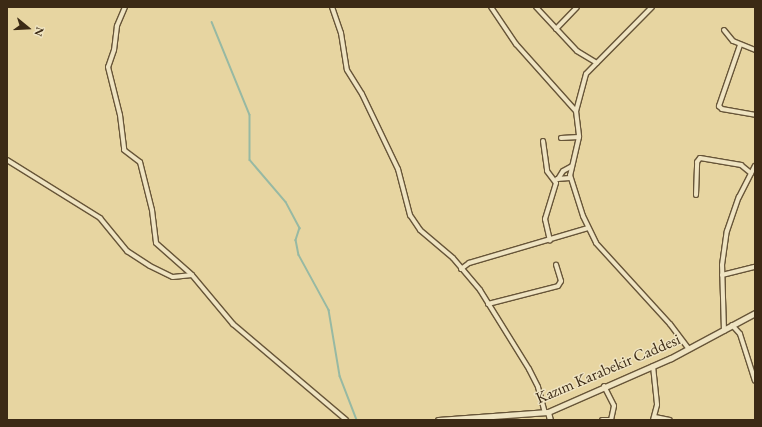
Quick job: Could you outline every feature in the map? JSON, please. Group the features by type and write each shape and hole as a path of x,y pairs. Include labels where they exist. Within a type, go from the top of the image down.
{"street":[{"path":"125,7 117,26 114,50 108,67 120,114 124,150 140,162 152,210 156,243 192,275 233,324 346,420"},
{"path":"332,7 341,33 348,70 362,94 398,169 410,215 420,230 448,254 488,304 533,376 550,420"},
{"path":"491,7 516,44 576,111"},
{"path":"536,7 581,54 597,63"},
{"path":"556,29 577,7"},
{"path":"652,7 586,74 576,111 579,137 570,178 588,228 596,243 670,324 689,350"},
{"path":"724,30 740,45 755,50"},
{"path":"740,45 719,106 722,110 755,115"},
{"path":"561,138 579,137"},
{"path":"542,141 547,171 556,179 570,178"},
{"path":"696,195 697,162 700,158 741,165 751,173"},
{"path":"7,160 100,218 123,248 138,259 173,277 192,275"},
{"path":"550,240 545,219 556,187 556,179 563,171 572,166"},
{"path":"724,331 722,275 729,221 755,166"},
{"path":"461,269 469,263 588,228"},
{"path":"488,304 558,286 561,281 556,265"},
{"path":"722,275 755,267"},
{"name":"Kazım Karabekir Caddesi","path":"438,420 546,412 689,350 755,313"},
{"path":"732,326 740,334 755,381"},
{"path":"653,366 657,388 654,418 670,420"},
{"path":"602,420 611,420 614,406 604,386"}],"waterway":[{"path":"212,22 250,115 250,160 286,202 300,228 296,240 299,255 329,310 340,376 357,420"}]}
